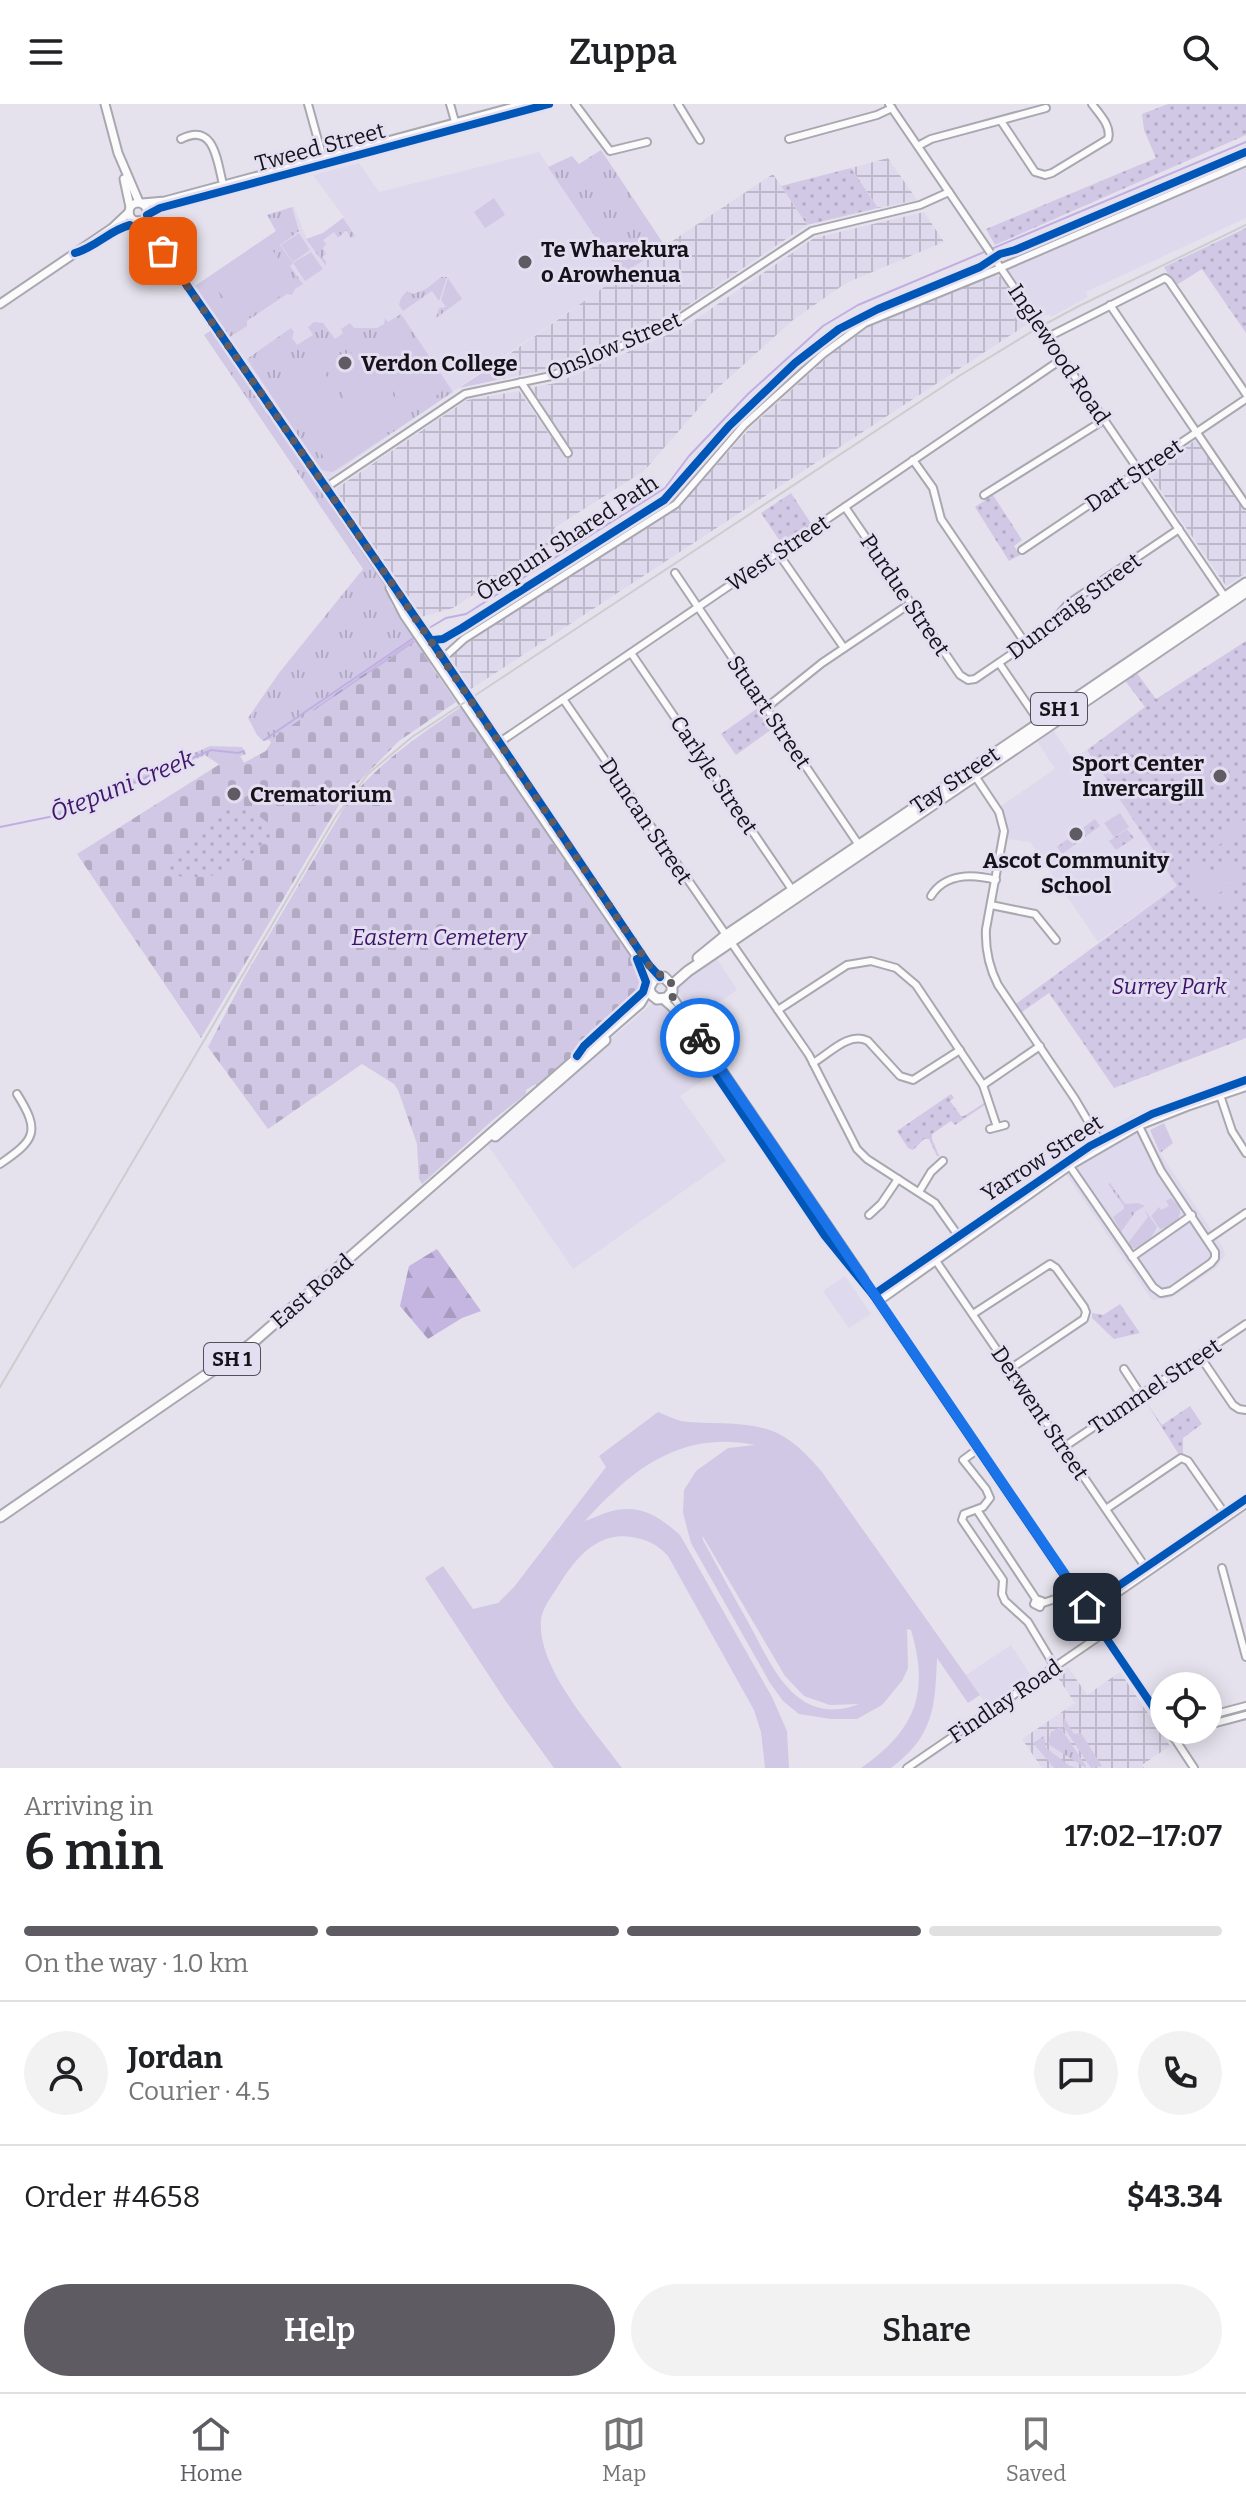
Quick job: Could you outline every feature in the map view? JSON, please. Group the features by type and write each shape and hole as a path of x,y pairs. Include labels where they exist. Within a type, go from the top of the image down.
{"highway":[{"name":"Tay Street","path":"661,988 728,939 1227,600 1246,583"},
{"name":"Tay Street","path":"1227,600 1246,592"},
{"name":"East Road","path":"0,1517 240,1353 640,1003 661,988"}],"main road":[{"path":"105,104 131,217 155,239 382,571 401,609 421,633 643,966 661,988"},
{"name":"Tweed Street","path":"456,126 525,104"},
{"name":"Tweed Street","path":"147,215 224,188 549,104"},
{"path":"118,153 134,194 147,209 155,239"},
{"name":"Tweed Street","path":"141,203 224,188"},
{"path":"0,304 112,228 129,209 141,203"},
{"path":"112,228 147,215"}],"street":[{"path":"308,104 324,161"},
{"path":"450,104 456,126"},
{"path":"575,104 607,150 647,142"},
{"path":"678,104 700,140"},
{"path":"1001,121 1035,172 1045,175 1108,139 1108,127 1092,104"},
{"path":"789,139 877,115 890,106"},
{"name":"Inglewood Road","path":"890,106 1227,600"},
{"path":"918,146 931,139 1046,108"},
{"path":"181,139 196,133 209,140 224,188"},
{"path":"440,661 464,639 676,504 744,425 823,354 865,323 1246,162"},
{"name":"Onslow Street","path":"325,488 459,397 563,371 677,321 812,231 920,205 949,192"},
{"path":"1048,337 1162,279 1169,281 1246,397"},
{"path":"1110,305 1246,505"},
{"name":"West Street","path":"497,744 1062,359"},
{"path":"521,382 568,453"},
{"name":"Dart Street","path":"1022,550 1246,397"},
{"path":"984,495 1104,420"},
{"path":"913,460 933,488 941,519 1026,644"},
{"name":"Purdue Street","path":"845,507 960,675 968,680"},
{"name":"Duncraig Street","path":"968,680 975,679 1047,629 1068,604 1179,529"},
{"path":"778,553 844,648"},
{"name":"Stuart Street","path":"675,573 862,848"},
{"path":"766,708 844,648 911,603"},
{"name":"Carlyle Street","path":"631,653 795,894"},
{"path":"999,663 1042,726"},
{"name":"Duncan Street","path":"563,699 813,1063 857,1149 867,1159 937,1205 960,1238"},
{"path":"972,773 996,807 1003,826 1003,844 986,937 990,967 998,985 1101,1143"},
{"path":"931,896 942,884 955,878 978,876 996,880"},
{"path":"991,905 1035,914 1056,940"},
{"path":"778,1010 847,965 865,961 896,968 913,982 983,1085 997,1127"},
{"path":"661,988 845,1262 876,1298 1150,1702"},
{"path":"813,1063 849,1040 862,1037 900,1076 913,1080 960,1050"},
{"path":"983,1085 1040,1046"},
{"name":"Yarrow Street","path":"876,1298 1101,1143 1137,1124 1246,1080"},
{"name":"Yarrow Street","path":"1219,1093 1246,1087"},
{"path":"1219,1093 1232,1131 1246,1153"},
{"path":"0,1164 26,1145 32,1132 31,1119 17,1094"},
{"path":"1068,1163 1155,1290 1164,1293 1214,1261 1215,1252 1161,1171 1137,1124"},
{"path":"919,1192 931,1172 943,1161"},
{"path":"869,1215 881,1204 898,1179"},
{"path":"1208,1239 1246,1213"},
{"path":"1132,1257 1192,1215"},
{"name":"Derwent Street","path":"934,1257 1147,1569"},
{"path":"973,1314 1050,1264 1084,1307 1084,1319 1010,1369"},
{"name":"Tummel Street","path":"1064,1447 1246,1324"},
{"path":"1199,1355 1233,1405 1246,1410"},
{"path":"1124,1369 1141,1395"},
{"path":"978,1449 963,1460 990,1495 987,1504 964,1514 962,1520 1003,1580 1005,1601 1028,1622 1055,1667"},
{"path":"1106,1509 1181,1458 1188,1461 1226,1515"},
{"path":"1088,1610 1246,1501"},
{"path":"977,1510 1038,1602"},
{"path":"1222,1568 1246,1657"},
{"path":"1020,1614 1038,1602 1058,1598 1074,1588"},
{"name":"Findlay Road","path":"907,1768 1104,1633"},
{"path":"1222,1712 1246,1706"},
{"path":"1222,1721 1246,1715"},
{"path":"1178,1744 1194,1768"}],"shaded area":[{"path":"539,152 621,275 327,479 195,286 276,231 267,215 294,207 307,239 323,233 344,217 313,175 359,163 379,192"},
{"path":"888,158 917,200 878,208 851,168"},
{"path":"1246,168 1246,218 1086,292 1088,297 1051,317 1049,314 1041,317 1008,269"},
{"path":"773,174 807,225 669,318 552,369 497,380 494,365 621,275"},
{"path":"924,212 944,242 846,283 793,320 712,393 644,471 554,528 561,539 453,608 421,617 337,492 337,488 467,400 519,391 565,457 573,452 532,390 534,387 556,383 683,328 814,238"},
{"path":"994,275 1001,277 1032,321 471,689 451,663 450,658 467,640 678,507 751,427 833,352 866,327"},
{"path":"1197,439 1246,511 1246,573 1226,586 1148,472"},
{"name":"Ascot Community School","path":"1053,730 1072,758 1087,750 1177,886 1098,942 1030,842 1008,839 1001,806 1055,769 1037,741"},
{"path":"717,959 737,990 696,1018 677,990 679,984"},
{"path":"661,1002 709,1076 680,1096 726,1161 573,1269 487,1144 653,1003"},
{"path":"1134,1114 1225,1255 1217,1267 1171,1298 1152,1300 1057,1161"},
{"path":"845,1276 871,1314 849,1328 823,1291"},
{"path":"1011,1645 1031,1676 987,1705 966,1675"},
{"path":"1068,1667 1087,1695 1120,1672 1150,1716 1150,1744 1170,1746 1142,1765 1144,1768 1042,1768 1022,1739 1075,1703 1056,1675"}],"green space":[{"path":"1168,104 1246,104 1246,135 995,245 986,229 1156,158 1144,130 1142,114"},
{"path":"601,150 665,246 621,275 548,167 572,156 579,164"},
{"path":"851,168 878,208 807,225 781,186"},
{"path":"494,198 505,215 485,228 474,212"},
{"path":"292,207 299,231 280,245 303,284 292,295 287,294 247,321 247,326 230,337 195,286 276,231 267,215"},
{"path":"343,218 355,236 351,238 346,230 338,238 334,232 323,240 326,254 322,257 326,266 306,239 323,233"},
{"path":"1246,228 1246,333 1202,269 1175,286 1164,267"},
{"path":"299,233 310,250 293,262 281,245"},
{"path":"267,242 296,285 240,323 211,279"},
{"path":"311,252 323,269 305,281 293,263"},
{"path":"441,277 447,277 439,301 432,291 403,311 399,305 407,291 413,294 426,289"},
{"path":"448,278 462,299 436,318 439,308 446,307 441,300"},
{"path":"401,314 453,392 333,472 321,470 247,359 291,328 297,345 313,335 308,327 314,322 323,323 335,339 343,333 341,329 350,323 354,328 377,328 384,324 385,318 388,322"},
{"path":"400,328 443,391 408,413 365,350"},
{"path":"213,329 371,561 392,605 431,662 430,668 325,767 220,765 205,755 54,818 50,812 210,746 242,747 246,754 240,756 244,763 266,751 270,740 263,741 257,735 248,718 279,673 363,569 204,335"},
{"path":"360,347 404,411 370,434 326,369"},
{"path":"494,365 497,380 459,388"},
{"path":"321,368 368,438 329,465 281,394"},
{"path":"791,493 812,525 782,544 761,513"},
{"path":"993,495 1022,540 1014,546 1020,555 1009,561 975,507"},
{"path":"413,640 426,661 315,712 312,710"},
{"name":"Surrey Park","path":"1246,641 1246,1038 1114,1088 1049,993 1019,1014 1013,1006 1177,886 1087,750 1145,707 1123,678 1136,672 1156,699"},
{"path":"415,642 456,702 399,741 343,798 201,1038 77,854 220,764 240,756 244,763 266,751 270,740"},
{"path":"762,705 776,726 736,755 721,734"},
{"name":"Eastern Cemetery","path":"461,707 640,971 645,983 640,994 537,1085 526,1090 526,1094 422,1184 417,1144 394,1084 362,1064 268,1129 208,1047 245,976 348,801 387,761"},
{"path":"222,809 251,810 272,826 273,835 252,854 232,868 211,876 182,877 169,870 172,854 210,824 207,821"},
{"path":"1120,813 1129,827 1114,837 1104,823"},
{"path":"1095,819 1100,826 1062,854 1057,847"},
{"path":"1246,819 1246,827 1207,853 1199,862 1213,882 1230,857 1243,874 1217,895 1220,882 1205,893 1226,898 1246,889 1246,897 1217,917 1215,913 1228,906 1213,905 1196,898 1198,895 1191,882 1190,870 1202,850"},
{"path":"1127,829 1134,838 1116,850 1109,841"},
{"path":"951,1094 954,1098 950,1101 961,1116 985,1105 955,1125 951,1121 932,1134 939,1156 929,1139 924,1139 913,1150 908,1148 897,1131"},
{"path":"1164,1123 1173,1143 1160,1153 1150,1130"},
{"path":"1110,1183 1125,1204 1145,1206 1136,1211 1121,1232 1113,1217 1124,1206"},
{"path":"1171,1198 1180,1207 1179,1220 1160,1229 1151,1216 1159,1207 1161,1210 1169,1206 1166,1201"},
{"path":"1145,1210 1157,1227 1144,1244 1131,1248 1128,1243 1148,1217"},
{"path":"437,1249 481,1311 462,1318 428,1339 400,1306 409,1266"},
{"path":"1120,1304 1140,1333 1114,1339 1092,1318 1092,1313 1103,1315"},
{"path":"1144,1399 1162,1425 1190,1406 1202,1424 1183,1438 1183,1454 1178,1453"},
{"path":"658,1412 681,1421 748,1425 786,1438 822,1472 980,1695 968,1703 937,1658 933,1706 924,1732 891,1768 861,1768 894,1739 906,1725 913,1709 919,1673 911,1630 907,1629 908,1668 902,1681 882,1705 857,1719 799,1714 783,1701 691,1543 683,1513 684,1490 696,1471 728,1448 755,1445 704,1443 681,1449 640,1470 585,1521 612,1511 635,1509 659,1518 680,1535 772,1697 787,1731 789,1768 765,1768 761,1732 754,1710 668,1556 648,1541 619,1536 597,1543 579,1558 550,1599 541,1620 542,1639 558,1678 622,1768 554,1768 425,1578 443,1566 473,1609 498,1603 514,1587 606,1467 599,1456","holes":["702,1535 785,1676 804,1696 830,1705 859,1704 825,1709 795,1695 766,1655"]},
{"path":"1064,1718 1074,1734 1081,1733 1102,1766 1091,1768 1063,1726"},
{"path":"1060,1727 1086,1768 1048,1744 1051,1732"},
{"path":"1044,1736 1046,1748 1077,1768 1054,1768 1033,1743"}],"waterway":[{"name":"Ōtepuni Creek","path":"424,631 446,618 466,614 665,488 689,456 748,394 823,326 858,305 1246,142"},
{"name":"Ōtepuni Creek","path":"264,740 415,637"},
{"name":"Ōtepuni Creek","path":"0,827 54,816 211,750 244,751"}],"railway":[{"path":"0,1387 335,818 368,774 412,737 959,376 1079,306 1246,225"}],"cycle path":[{"path":"147,215 160,208 549,104"},
{"name":"Ōtepuni Shared Path","path":"433,640 443,639 462,628 664,500 729,426 795,363 839,329 878,309 980,267 1000,254 1246,152"},
{"path":"75,253 130,225 140,230 157,252"},
{"path":"155,239 660,977"},
{"path":"577,1056 643,992 646,982 637,959"},
{"path":"688,1033 825,1236 873,1295 1150,1702"},
{"path":"873,1295 1090,1146 1152,1114 1246,1080"},
{"path":"1102,1597 1246,1499"}],"way so far":[{"path":"163,251 649,965 660,977 666,977 671,982 671,994 700,1038"}],"place":[{"name":"Te Wharekura o Arowhenua","path":"525,262"},
{"name":"Verdon College","path":"345,363"},
{"name":"Sport Center Invercargill","path":"1220,776"},
{"name":"Crematorium","path":"234,794"},
{"name":"Ascot Community School","path":"1076,834"}],"route":[{"path":"700,1038 1087,1607"}]}
